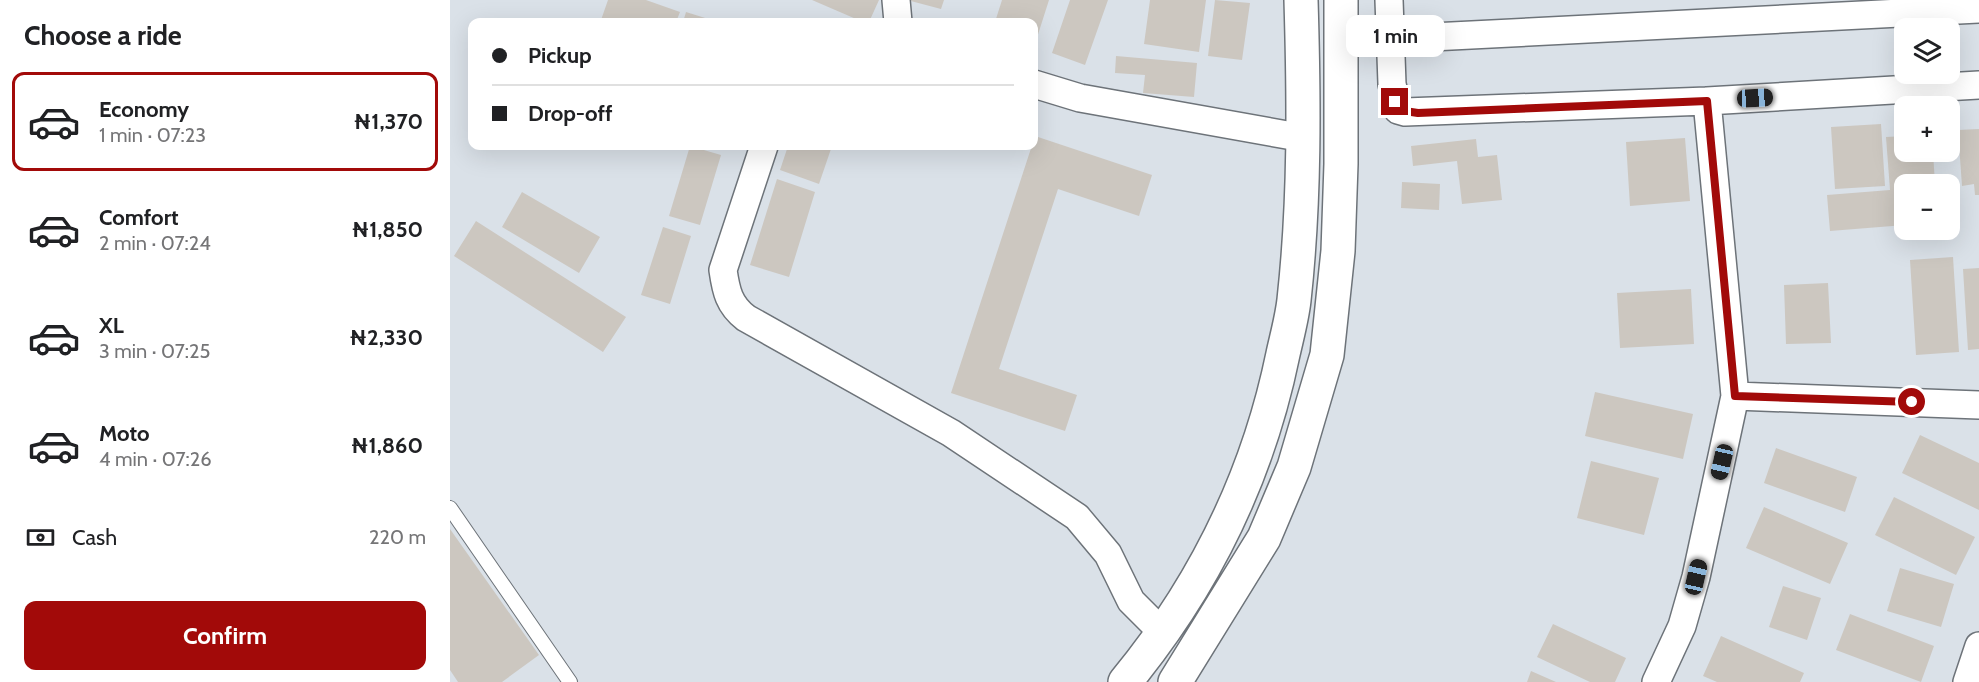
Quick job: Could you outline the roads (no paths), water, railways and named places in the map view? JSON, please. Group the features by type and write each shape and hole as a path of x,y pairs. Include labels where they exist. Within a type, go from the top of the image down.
{"main road":[{"path":"1125,682 1201,574 1244,489 1275,395 1294,302 1304,138 1301,0"},
{"path":"1176,682 1264,538 1294,467 1326,355 1338,251 1341,175 1341,0"}],"street":[{"path":"896,0 898,18"},
{"path":"1389,0 1395,102 1398,110 1405,112 1707,101 1979,85"},
{"path":"1392,39 1979,9"},
{"path":"1038,85 1080,98 1304,138"},
{"path":"1656,682 1682,626 1696,577 1735,396 1707,101"},
{"path":"763,150 723,270 726,290 734,308 747,318 951,433 1077,517 1108,554 1131,601 1162,632"},
{"path":"1735,396 1979,405"}],"lane":[{"path":"450,508 570,682"}]}
